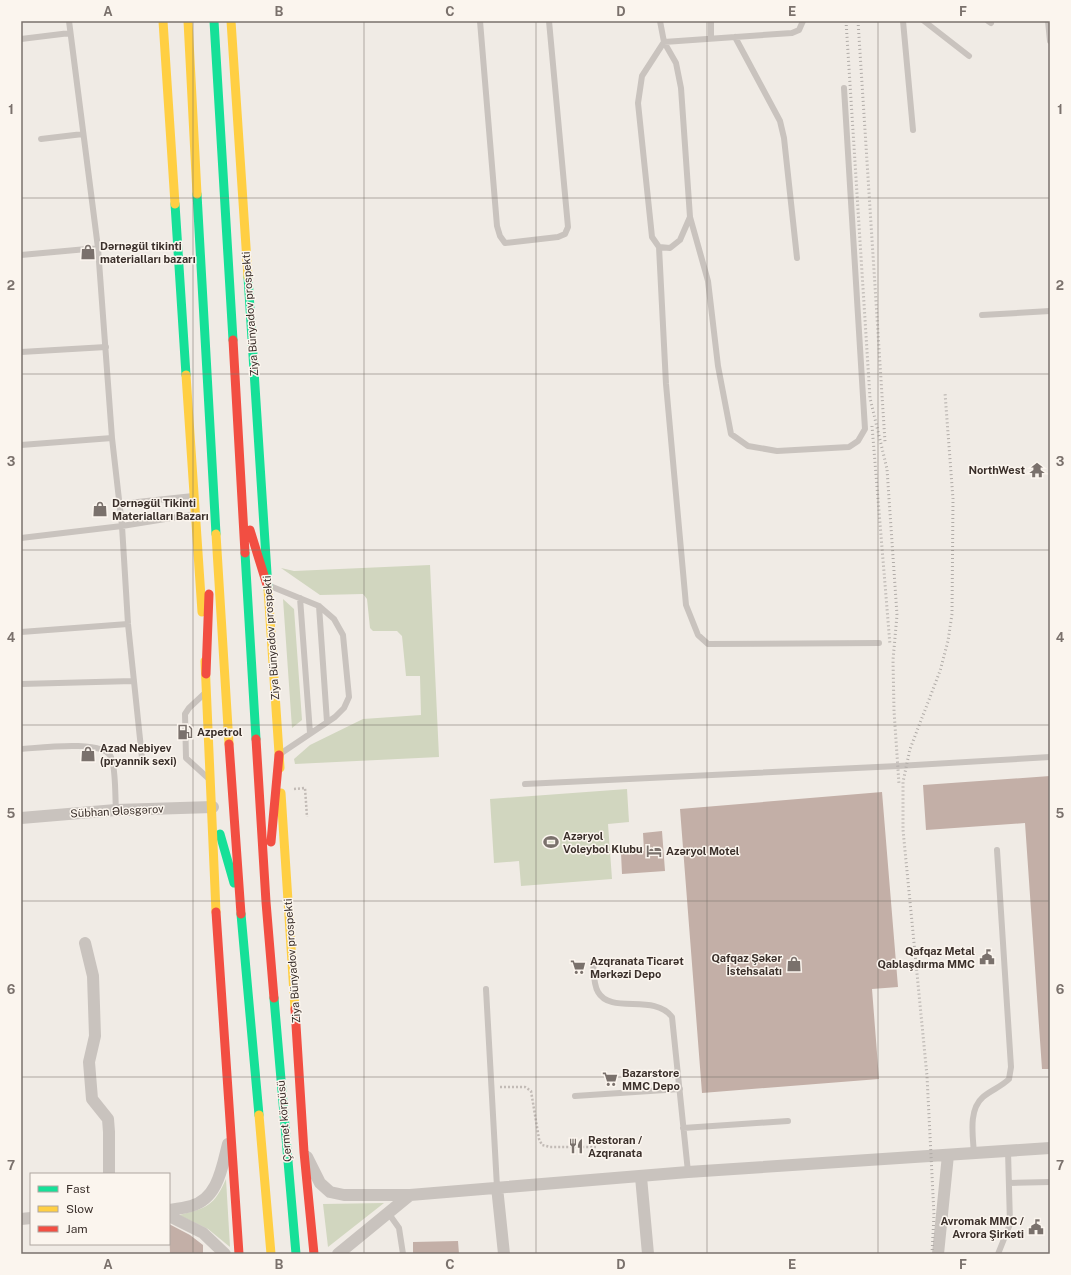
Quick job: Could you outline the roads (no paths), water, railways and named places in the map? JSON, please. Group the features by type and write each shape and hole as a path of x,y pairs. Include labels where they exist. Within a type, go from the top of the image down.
{"main road":[{"path":"163,21 197,513 212,781 219,972 239,1254"},
{"path":"164,36 167,21"},
{"path":"188,21 209,392 213,501 240,904 271,1254"},
{"name":"Ziya Bünyadov prospekti","path":"214,21 266,902 273,987"},
{"name":"Ziya Bünyadov prospekti","path":"230,22 304,1152 314,1254"},
{"path":"206,674 213,501"},
{"path":"242,503 267,585"},
{"path":"266,902 279,755"},
{"path":"213,807 240,904"},
{"name":"Çermet körpüsü","path":"273,987 296,1254"}],"street":[{"name":"Sübhan Ələsgərov","path":"21,818 116,810 213,807"},
{"path":"85,943 93,976 95,1036 89,1062 92,1099 108,1119 109,1173"},
{"path":"170,1210 192,1206 204,1200 218,1180 230,1139"},
{"path":"304,1152 320,1183 330,1192 344,1195 410,1195 688,1172 1050,1148"},
{"path":"938,1254 948,1155"},
{"path":"641,1177 648,1254"},
{"path":"498,1187 504,1254"},
{"path":"342,1253 410,1195"},
{"path":"170,1216 203,1233 225,1254"}],"lane":[{"path":"69,21 98,248 112,438 122,526 132,681 142,758"},
{"path":"480,21 497,226 500,236 505,243 558,237 565,234 568,227 550,21"},
{"path":"660,21 664,42 676,63 681,88 690,217 708,281 718,366 731,434 748,446 777,450 849,447 858,441 865,429 844,88"},
{"path":"711,21 711,38"},
{"path":"664,42 792,33 799,30 803,21"},
{"path":"903,21 913,130"},
{"path":"924,21 969,56"},
{"path":"1048,21 1050,41"},
{"path":"21,39 70,33"},
{"path":"735,37 780,121 784,138 797,258"},
{"path":"664,42 642,76 638,103 652,238 659,247 666,384 686,605 698,635 708,644 879,643"},
{"path":"42,139 83,134"},
{"path":"659,247 670,248 680,240 690,217"},
{"path":"21,255 98,248"},
{"path":"982,315 1050,311"},
{"path":"21,352 106,347"},
{"path":"21,445 112,438"},
{"path":"119,504 195,496"},
{"path":"21,538 122,526 197,513"},
{"path":"267,585 319,606 334,619 343,635 349,696 344,708 327,722 279,755"},
{"path":"300,598 310,734"},
{"path":"319,606 327,722"},
{"path":"21,632 128,624"},
{"path":"21,684 132,681"},
{"path":"207,692 189,708 185,714 186,758 212,781"},
{"path":"21,749 89,746 105,751 112,760 116,810"},
{"path":"525,784 1050,757"},
{"path":"974,1154 973,1120 976,1107 984,1096 1009,1079 1011,1067 997,850"},
{"path":"593,961 595,985 602,997 616,1003 655,1005 662,1008 672,1017 688,1172"},
{"path":"486,990 498,1187"},
{"path":"575,1096 680,1089"},
{"path":"683,1128 788,1121"},
{"path":"998,1254 1010,1224 1008,1151"},
{"path":"1009,1183 1050,1182"},
{"path":"389,1214 398,1228 403,1254"}],"railway":[{"path":"846,21 870,398 887,469 897,615 893,660 894,711 899,784"},
{"path":"858,21 885,442"},
{"path":"932,1254 934,1215 927,1076 903,830 903,782 910,749 940,671 948,641 952,614 953,499 945,393"},
{"path":"872,426 890,645"}],"place":[{"name":"Dərnəgül tikinti materialları bazarı","path":"88,252"},
{"name":"NorthWest","path":"1037,470"},
{"name":"Dərnəgül Tikinti Materialları Bazarı","path":"100,509"},
{"name":"Azpetrol","path":"185,732"},
{"name":"Azad Nebiyev (pryannik sexi)","path":"88,754"},
{"name":"Azəryol Voleybol Klubu","path":"551,842"},
{"name":"Azəryol Motel","path":"654,851"},
{"name":"Qafqaz Metal Qablaşdırma MMC","path":"987,957"},
{"name":"Qafqaz Şəkər İstehsalatı","path":"794,964"},
{"name":"Azqranata Ticarət Mərkəzi Depo","path":"578,967"},
{"name":"Bazarstore MMC Depo","path":"610,1079"},
{"name":"Restoran / Azqranata","path":"576,1146"},
{"name":"Avromak MMC / Avrora Şirkəti","path":"1036,1227"}]}
